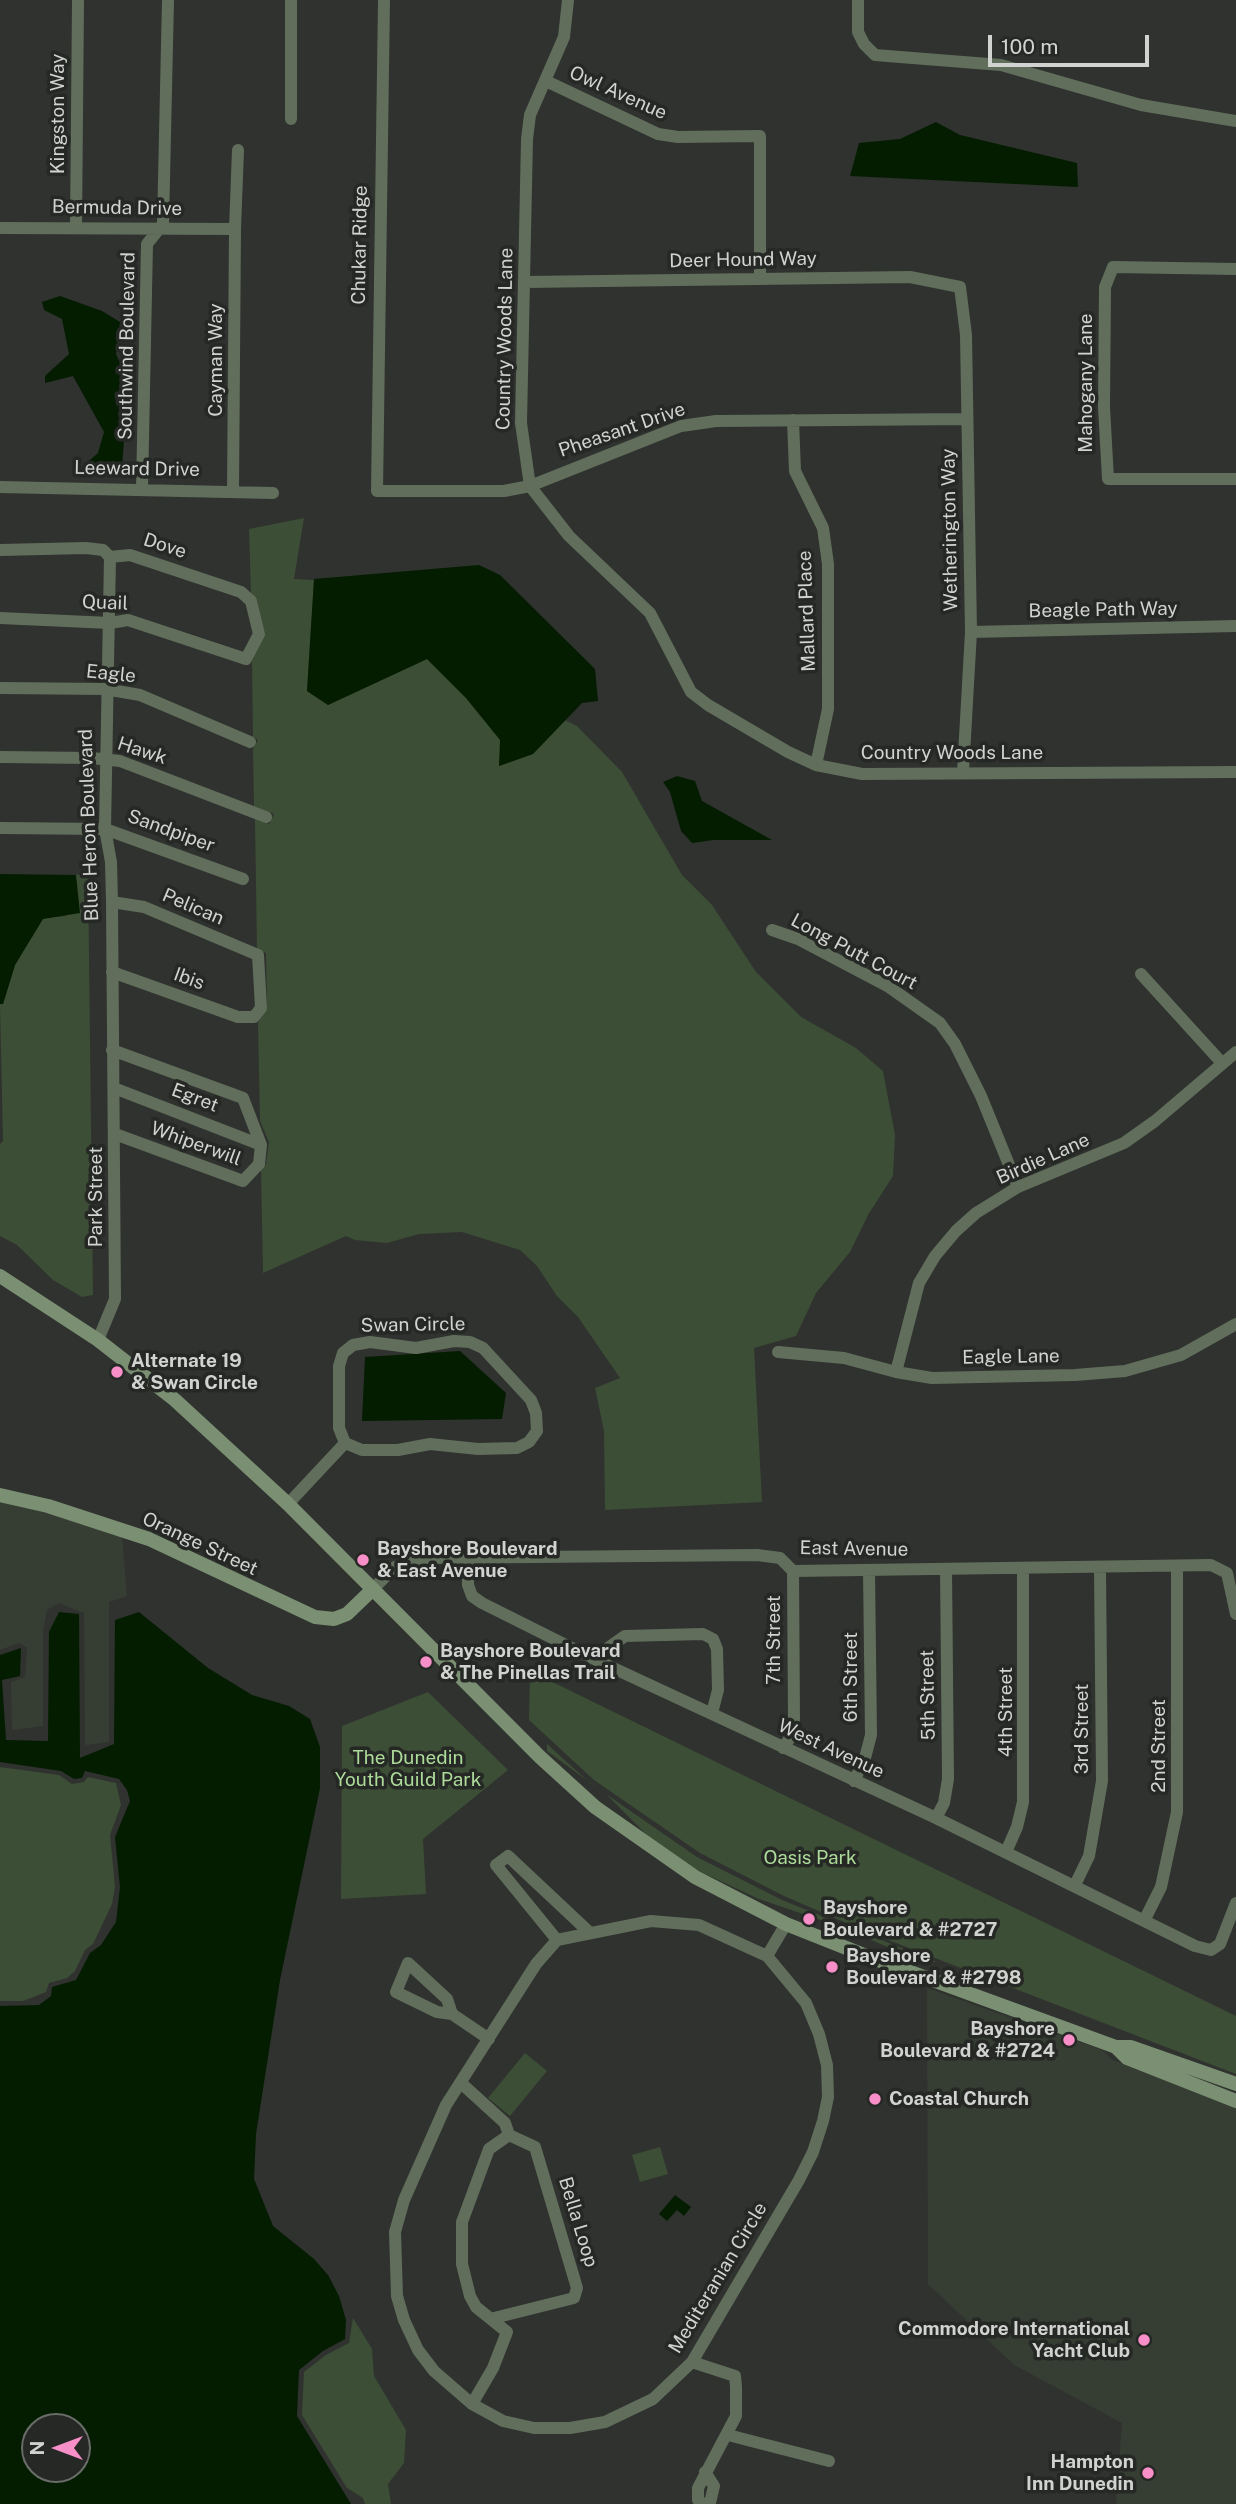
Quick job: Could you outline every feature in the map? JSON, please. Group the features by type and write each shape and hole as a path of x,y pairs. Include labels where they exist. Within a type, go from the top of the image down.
{"main road":[{"path":"0,1276 98,1340 175,1400 288,1504 540,1757 595,1807 695,1877 786,1924 1116,2047 1130,2047 1236,2084"},
{"name":"Orange Street","path":"0,1495 48,1506 149,1539 315,1617 334,1619 347,1614 373,1589"},
{"path":"1116,2047 1127,2058 1236,2101"}],"street":[{"name":"Kingston Way","path":"76,228 78,0"},
{"name":"Southwind Boulevard","path":"142,488 147,244 162,228 167,0"},
{"path":"291,0 291,119"},
{"name":"Chukar Ridge","path":"377,491 384,0"},
{"name":"Country Woods Lane","path":"568,0 564,37 530,115 527,139 521,424 530,486 569,536 650,614 691,692 754,732 816,765 862,774 1236,772"},
{"path":"858,0 859,32 864,44 875,55 1001,65 1141,105 1236,121"},
{"name":"Owl Avenue","path":"546,81 658,134 699,138 760,136 761,279"},
{"name":"Cayman Way","path":"233,491 234,229 238,150"},
{"name":"Bermuda Drive","path":"0,228 234,229"},
{"name":"Mahogany Lane","path":"1236,269 1113,267 1105,287 1104,407 1108,480 1236,479"},
{"name":"Deer Hound Way","path":"525,282 910,277 960,287"},
{"name":"Wetherington Way","path":"960,287 966,335 971,632 963,772"},
{"name":"Pheasant Drive","path":"377,491 504,491 530,486 681,426 716,421 967,419"},
{"name":"Mallard Place","path":"793,420 795,471 823,528 828,564 828,709 816,765"},
{"name":"Leeward Drive","path":"0,487 142,488 273,493"},
{"name":"Dove","path":"0,550 103,550 110,557 130,555 241,592 251,601 259,634 246,659"},
{"name":"Blue Heron Boulevard","path":"110,557 110,623 105,689 105,829 111,862 112,1050"},
{"name":"Quail","path":"0,618 110,623 128,620 246,659"},
{"name":"Beagle Path Way","path":"971,632 1236,626"},
{"name":"Eagle","path":"0,688 105,689 140,695 250,742"},
{"name":"Hawk","path":"0,757 120,761 266,817"},
{"name":"Sandpiper","path":"0,828 105,829 243,878"},
{"name":"Pelican","path":"112,902 144,907 258,955 261,1009 254,1017"},
{"name":"Long Putt Court","path":"772,930 798,939 889,987 940,1024 955,1044 981,1096 1018,1187"},
{"name":"Ibis","path":"112,972 238,1017 254,1017"},
{"path":"1141,974 1222,1063"},
{"name":"Park Street","path":"98,1340 115,1299 112,1050"},
{"name":"Whiperwill","path":"112,1050 243,1098 261,1144 259,1164 243,1181 115,1134"},
{"name":"Birdie Lane","path":"896,1373 919,1283 935,1256 976,1213 1018,1187 1124,1143 1155,1121 1236,1052"},
{"name":"Egret","path":"114,1088 261,1144"},
{"name":"Eagle Lane","path":"778,1352 844,1358 896,1373 932,1378 1113,1373 1181,1355 1236,1324"},
{"name":"Swan Circle","path":"454,1341 470,1342 483,1348 523,1391 536,1413 537,1430 529,1442 517,1448 478,1449 430,1444 398,1450 362,1450 345,1443 339,1428 339,1366 343,1353 353,1345 370,1342 416,1348 454,1341"},
{"path":"288,1504 345,1443"},
{"name":"East Avenue","path":"373,1589 395,1567 407,1561 468,1558 757,1555 780,1558 793,1571 1211,1566 1227,1573 1236,1614"},
{"name":"West Avenue","path":"468,1558 468,1585 472,1596 598,1661 936,1818 1195,1946 1210,1950 1220,1944 1236,1903"},
{"name":"3rd Street","path":"1075,1885 1089,1856 1102,1781 1100,1567"},
{"name":"2nd Street","path":"1145,1919 1161,1887 1177,1812 1177,1567"},
{"name":"4th Street","path":"1006,1852 1017,1827 1024,1789 1023,1568"},
{"name":"5th Street","path":"936,1818 944,1803 948,1779 946,1569"},
{"name":"6th Street","path":"854,1781 871,1735 869,1570"},
{"name":"7th Street","path":"783,1748 792,1735 794,1719 793,1571"},
{"path":"598,1661 608,1648 625,1636 703,1634 713,1639 717,1649 718,1690 712,1713"},
{"path":"557,1940 496,1866 508,1856 589,1932"},
{"name":"Mediteranian Circle","path":"651,1920 686,1923 733,1938 767,1956 806,2003 827,2065 828,2097 813,2152 692,2362 653,2399 605,2422 570,2428 534,2428 503,2421 472,2404 434,2371 418,2350 397,2296 393,2265 394,2232 404,2200 446,2105 536,1964 557,1940 651,1920"},
{"path":"767,1956 786,1924"},
{"path":"452,2014 447,1999 408,1963 397,1992 438,2012 452,2014 489,2039"},
{"name":"Bella Loop","path":"461,2083 505,2123 509,2135 535,2147 577,2288 575,2298 494,2318"},
{"path":"472,2404 493,2368 507,2332 494,2318 476,2307 470,2296 462,2264 461,2232 489,2149 509,2135"},
{"path":"692,2362 735,2376 736,2416 728,2435 705,2472 714,2486 710,2503 704,2504"},
{"path":"728,2435 829,2461"}],"shaded area":[{"path":"936,122 960,135 1077,163 1078,187 850,176 859,143 900,139"},
{"path":"60,296 102,311 120,322 116,354 128,380 118,414 124,440 122,467 83,466 98,453 104,432 73,376 45,383 45,376 69,354 62,319 44,310 42,302"},
{"path":"479,565 500,575 595,669 598,701 582,703 533,754 499,766 500,740 466,698 427,659 328,705 307,691 314,579"},
{"path":"677,776 695,781 702,801 772,840 713,840 692,843 681,831 670,792 663,782"},
{"path":"0,874 76,875 80,913 43,919 15,965 3,1004 0,1004"},
{"path":"460,1351 506,1393 502,1419 362,1421 365,1357"},
{"path":"0,1500 46,1511 122,1535 127,1596 109,1602 109,1742 85,1745 84,1613 59,1603 47,1610 43,1632 43,1726 12,1730 11,1682 25,1677 27,1648 19,1643 0,1650"},
{"path":"59,1612 79,1614 80,1758 114,1744 115,1620 139,1612 208,1668 252,1695 289,1706 310,1719 320,1747 320,1788 280,1980 256,2134 254,2179 273,2226 314,2259 328,2275 339,2296 346,2320 345,2339 323,2351 299,2370 297,2416 351,2504 0,2504 0,2006 39,2005 51,1996 52,1987 76,1980 90,1953 101,1945 116,1922 120,1887 115,1837 130,1801 127,1790 119,1779 85,1771 82,1778 74,1779 61,1771 0,1762 0,1655 21,1648 20,1676 2,1680 6,1740 48,1741 49,1632"},
{"path":"927,1988 1102,2050 1113,2060 1236,2107 1236,2504 1116,2504 1122,2423 1014,2365 928,2284"},
{"path":"675,2195 691,2207 684,2216 677,2210 667,2221 659,2214"}],"green space":[{"path":"304,518 294,579 314,580 307,691 328,705 427,659 466,698 501,740 499,766 533,754 565,720 577,726 622,772 682,875 712,905 756,972 801,1017 856,1048 883,1071 895,1135 893,1176 868,1215 850,1252 816,1293 796,1336 754,1348 762,1502 605,1510 604,1431 595,1388 620,1378 578,1317 557,1296 537,1266 520,1250 462,1232 419,1234 387,1243 355,1240 346,1236 263,1273 261,1170 266,1164 269,1142 260,1121 258,1023 267,1008 266,953 257,949 255,819 269,824 274,814 254,806 253,749 258,740 253,737 252,660 265,633 257,600 251,593 249,529"},
{"path":"88,872 93,1295 82,1297 53,1280 17,1245 0,1236 0,1144 3,1141 0,1004 3,1004 15,965 43,918 66,916 76,875"},
{"name":"Oasis Park","path":"530,1671 1236,2016 1236,2074 865,1931 784,1896 700,1853 594,1780 529,1720"},
{"name":"The Dunedin Youth Guild Park","path":"428,1692 508,1770 423,1839 426,1894 341,1899 342,1726"},
{"path":"547,1744 587,1781 547,1751"},
{"path":"0,1767 59,1775 72,1784 84,1782 88,1777 116,1783 121,1805 110,1835 115,1887 112,1904 93,1944 85,1950 75,1971 67,1978 49,1983 46,1992 23,2001 0,2001"},
{"path":"607,1795 697,1857 782,1900 936,1962 921,1961 838,1926 759,1899 688,1866 659,1847"},
{"path":"525,2053 547,2071 510,2116 488,2098"},
{"path":"660,2147 668,2174 640,2182 632,2155"},
{"path":"353,2318 372,2349 374,2376 406,2430 404,2463 388,2484 391,2504 365,2504 363,2498 347,2488 302,2415 304,2372 326,2355 349,2343"}],"place":[{"name":"Alternate 19 & Swan Circle","path":"117,1372"},
{"name":"Bayshore Boulevard & East Avenue","path":"363,1560"},
{"name":"Bayshore Boulevard & The Pinellas Trail","path":"426,1662"},
{"name":"Bayshore Boulevard & #2727","path":"809,1919"},
{"name":"Bayshore Boulevard & #2798","path":"832,1967"},
{"name":"Bayshore Boulevard & #2724","path":"1069,2040"},
{"name":"Coastal Church","path":"875,2099"},
{"name":"Commodore International Yacht Club","path":"1144,2340"},
{"name":"Hampton Inn Dunedin","path":"1148,2473"}]}
